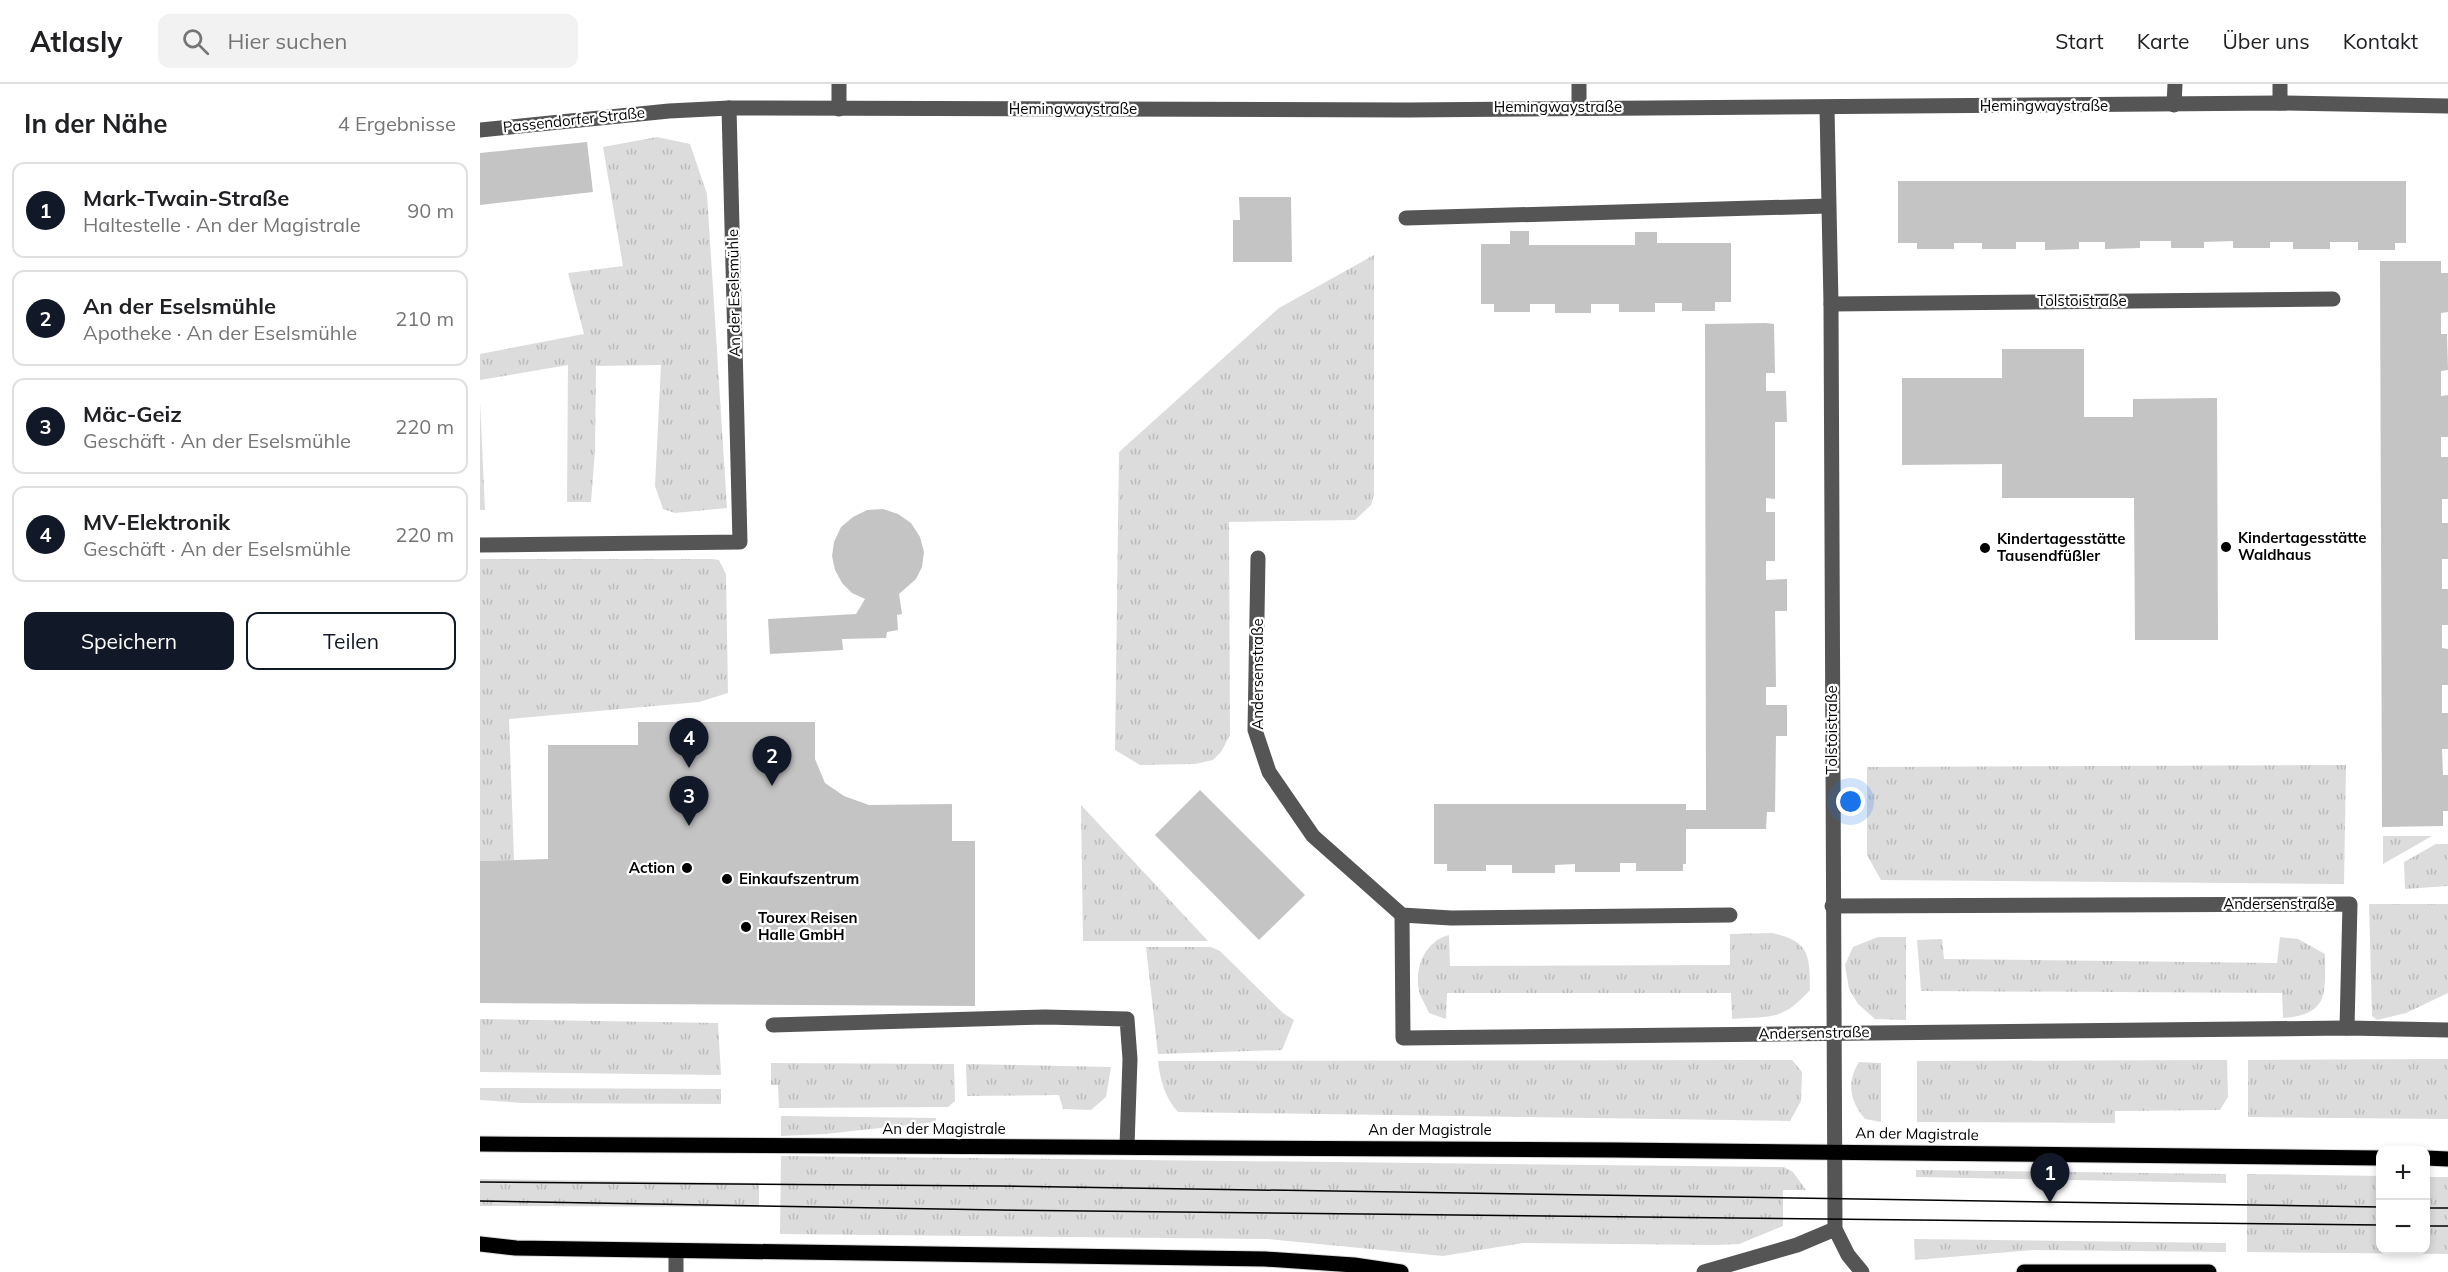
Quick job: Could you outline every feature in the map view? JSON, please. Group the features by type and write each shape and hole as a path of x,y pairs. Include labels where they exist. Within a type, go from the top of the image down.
{"main road":[{"name":"An der Magistrale","path":"480,1144 1835,1151 2376,1158"},
{"path":"2430,1158 2448,1159"},
{"path":"480,1244 516,1248 1265,1266 1354,1265 1401,1272"},
{"path":"2024,1272 2209,1272"}],"street":[{"path":"839,84 839,109"},
{"path":"1579,84 1579,107"},
{"path":"2174,105 2175,84"},
{"path":"2280,84 2280,103"},
{"name":"Hemingwaystraße","path":"669,111 729,108 1408,110 1579,107 1827,108 2280,103 2448,106"},
{"name":"An der Eselsmühle","path":"480,545 740,542 729,108"},
{"name":"Tolstoistraße","path":"1827,108 1831,304 1835,1229"},
{"name":"Passendorfer Straße","path":"480,130 669,111"},
{"path":"1406,218 1828,206"},
{"name":"Tolstoistraße","path":"1831,304 2333,299"},
{"name":"Andersenstraße","path":"1258,558 1256,730 1269,772 1313,836 1402,915 1403,1038 2347,1028 2448,1030"},
{"name":"Andersenstraße","path":"1832,906 2350,904 2347,1028"},
{"path":"1402,915 1451,918 1730,915"},
{"path":"773,1025 1044,1017 1127,1019 1130,1059 1127,1146"},
{"path":"1704,1272 1797,1245 1835,1229 1848,1255 1862,1272"},
{"path":"676,1251 676,1272"}],"green space":[{"path":"657,137 690,144 707,194 727,508 675,513 663,509 655,486 661,365 596,366 595,451 591,502 567,502 568,365 480,380 480,354 584,334 568,273 623,266 603,147"},
{"path":"1374,255 1374,494 1371,505 1355,520 1229,522 1230,735 1221,752 1213,760 1195,764 1140,765 1115,750 1119,452 1279,308"},
{"path":"480,401 485,510 480,510"},
{"path":"480,559 712,559 719,560 726,574 728,693 699,702 509,719 514,860 480,861"},
{"path":"2346,765 2344,884 1881,880 1867,855 1867,767"},
{"path":"1081,805 1208,941 1083,941"},
{"path":"2383,836 2432,836 2383,864"},
{"path":"2436,844 2448,844 2448,886 2405,889 2404,862"},
{"path":"2369,904 2448,904 2448,993 2406,1013 2377,1020 2372,1016"},
{"path":"1772,933 1794,940 1805,951 1808,958 1810,990 1792,1007 1767,1017 1732,1019 1731,993 1447,993 1446,1019 1429,1013 1419,991 1418,973 1423,957 1433,943 1449,935 1450,966 1730,965 1730,934"},
{"path":"1878,937 1906,937 1906,1020 1875,1019 1858,1004 1849,989 1845,965 1853,947"},
{"path":"2280,937 2298,939 2325,954 2322,999 2309,1012 2298,1016 2283,1018 2282,993 1921,991 1917,940 1942,939 1944,959 2277,963"},
{"path":"1146,947 1211,947 1220,951 1283,1013 1294,1020 1282,1050 1158,1054"},
{"path":"480,1019 718,1023 721,1075 480,1072"},
{"path":"2448,1059 2448,1119 2248,1117 2248,1060"},
{"path":"1792,1060 1802,1072 1801,1101 1790,1121 1178,1112 1164,1088 1158,1061"},
{"path":"2227,1060 2228,1097 2220,1110 2115,1111 2115,1123 1917,1122 1917,1061"},
{"path":"1859,1062 1881,1063 1881,1122 1865,1119 1853,1099 1852,1077"},
{"path":"771,1063 954,1064 955,1101 948,1107 779,1108 778,1085 771,1085"},
{"path":"966,1064 1111,1067 1106,1097 1091,1110 1063,1109 1059,1095 967,1096"},
{"path":"480,1088 721,1089 721,1104 523,1103 480,1100"},
{"path":"781,1116 936,1118 936,1122 825,1134 781,1136"},
{"path":"781,1156 1784,1167 1793,1172 1806,1190 1783,1190 1783,1226 1739,1244 1523,1243 1443,1256 1268,1239 780,1234"},
{"path":"1916,1170 2226,1174 2226,1183 1916,1177"},
{"path":"2247,1174 2376,1176 2376,1253 2247,1252"},
{"path":"2430,1177 2448,1177 2448,1254 2430,1254"},
{"path":"480,1179 759,1183 759,1207 480,1206"},
{"path":"1914,1239 2226,1243 2226,1252 2033,1250 1915,1260"}],"building":[{"path":"587,142 593,192 480,205 480,153"},
{"path":"1898,181 2406,181 2406,243 2395,243 2395,250 2358,250 2358,242 2330,242 2330,249 2293,249 2293,242 2270,242 2270,248 2233,248 2233,241 2204,242 2204,248 2171,248 2171,241 2140,241 2140,248 2105,249 2105,242 2079,242 2079,249 2045,250 2045,242 2016,242 2016,249 1982,249 1982,243 1954,243 1954,249 1917,249 1917,243 1898,243"},
{"path":"1239,197 1291,197 1292,262 1233,262 1233,220 1240,220"},
{"path":"1510,231 1529,231 1529,245 1635,245 1635,232 1657,232 1657,243 1731,243 1731,302 1715,302 1715,311 1682,311 1682,303 1655,303 1655,312 1619,312 1619,304 1591,304 1591,313 1555,313 1555,304 1530,304 1530,312 1494,312 1494,304 1481,304 1481,244 1510,244"},
{"path":"2380,261 2441,261 2441,273 2448,273 2448,312 2441,313 2441,334 2447,334 2448,370 2441,371 2441,396 2448,395 2448,437 2441,437 2441,457 2448,457 2448,499 2442,499 2442,523 2448,523 2448,559 2442,559 2442,589 2448,589 2448,625 2442,625 2442,648 2448,649 2448,685 2442,685 2442,713 2448,713 2448,749 2442,749 2443,775 2448,775 2448,811 2443,811 2443,826 2382,827"},
{"path":"1705,324 1774,324 1775,373 1766,373 1766,391 1786,391 1787,422 1775,422 1775,499 1766,498 1766,512 1775,512 1775,561 1766,561 1766,580 1787,579 1787,611 1775,611 1776,687 1766,687 1766,705 1787,705 1787,736 1776,736 1775,812 1767,812 1766,829 1686,829 1686,864 1683,864 1683,871 1636,871 1636,863 1620,863 1620,872 1575,872 1575,864 1555,865 1555,873 1512,873 1512,865 1486,865 1486,871 1447,871 1447,864 1434,864 1434,804 1686,804 1686,810 1706,810"},
{"path":"2002,349 2084,349 2084,417 2133,417 2133,399 2217,398 2218,640 2135,640 2134,498 2002,498 2002,464 1902,465 1902,378 2002,378"},
{"path":"883,509 898,514 911,523 920,537 924,552 922,567 916,579 899,594 902,614 897,615 898,630 887,632 886,638 842,639 843,650 770,654 768,619 856,614 865,599 852,593 842,583 835,570 832,556 834,542 841,527 853,517 867,510"},
{"name":"Einkaufszentrum","path":"638,722 815,722 815,759 825,783 844,796 869,805 952,804 952,841 975,841 975,1006 480,1003 480,861 548,859 548,745 638,745"},
{"path":"1200,790 1305,895 1259,940 1155,835"}],"tram line":[{"path":"480,1182 1000,1186 2376,1207"},
{"path":"480,1201 1000,1210 2376,1225"},
{"path":"2430,1208 2448,1208"},
{"path":"2430,1226 2448,1226"}],"place":[{"name":"Kindertagesstätte Waldhaus","path":"2226,547"},
{"name":"Kindertagesstätte Tausendfüßler","path":"1985,548"},
{"name":"MV-Elektronik","path":"689,768"},
{"name":"An der Eselsmühle","path":"772,786"},
{"name":"Mäc-Geiz","path":"689,826"},
{"name":"Action","path":"687,868"},
{"name":"Einkaufszentrum","path":"727,879"},
{"name":"Tourex Reisen Halle GmbH","path":"746,927"},
{"name":"Mark-Twain-Straße","path":"2050,1203"}]}
